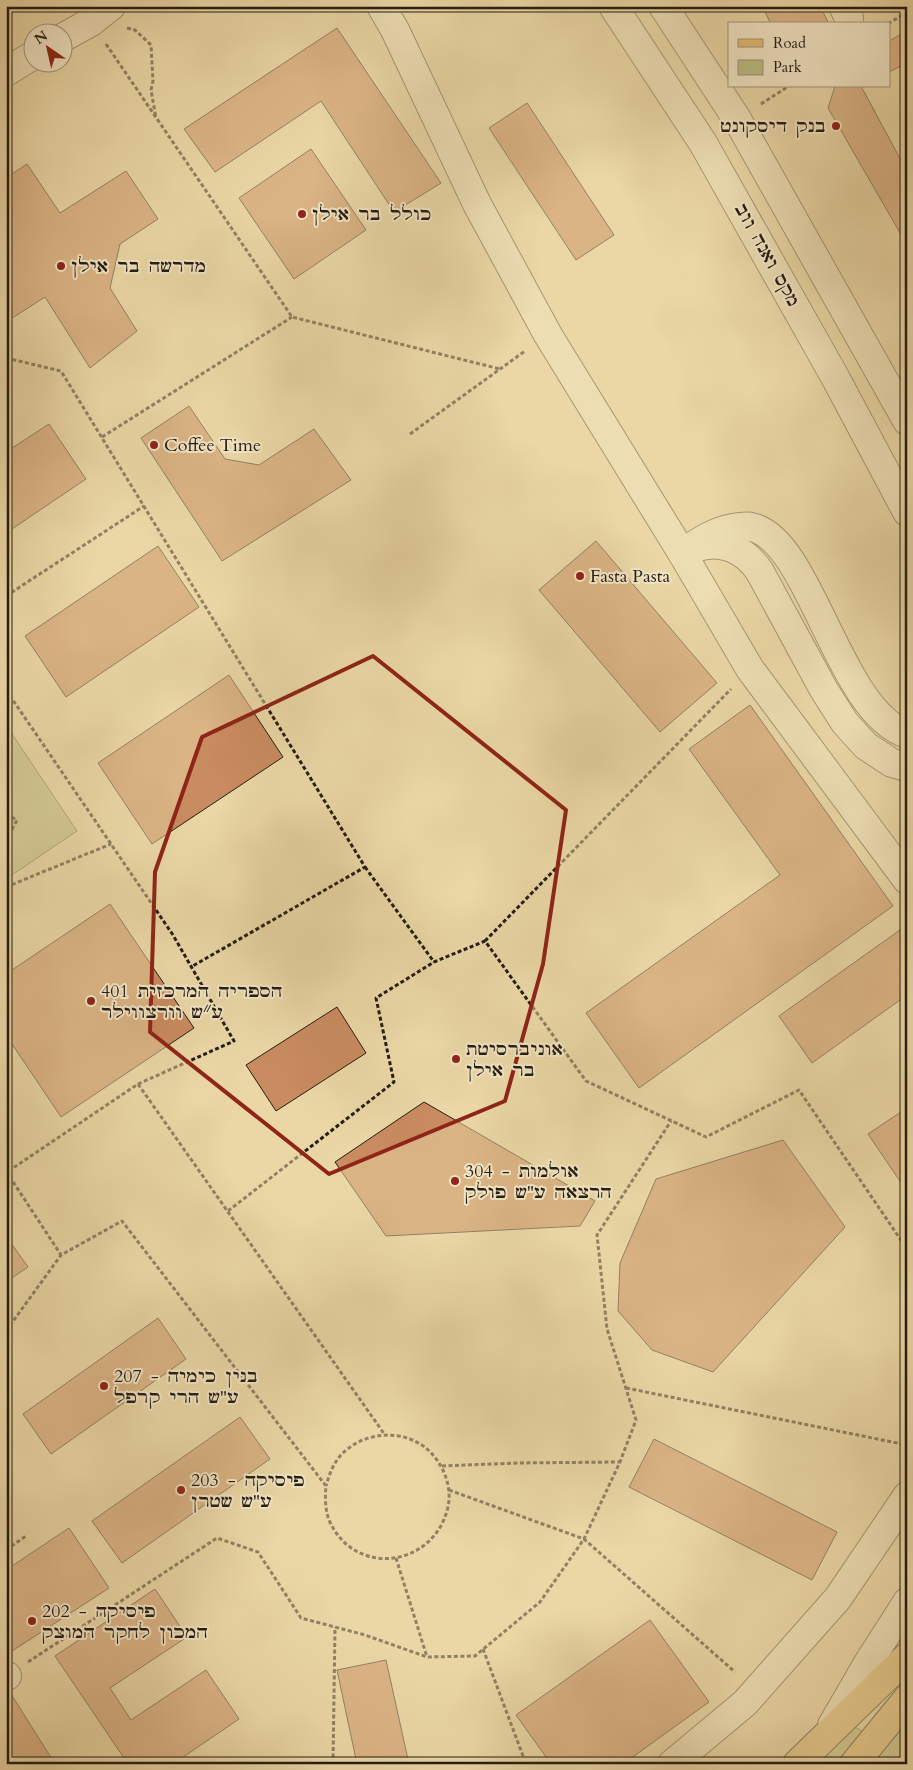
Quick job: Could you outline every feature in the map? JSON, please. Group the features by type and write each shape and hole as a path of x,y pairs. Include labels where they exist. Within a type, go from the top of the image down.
{"main road":[{"path":"797,1764 907,1657"},
{"path":"854,1764 907,1699"}],"street":[{"path":"381,6 395,30 477,204 548,335 682,553 750,669 907,880"},
{"name":"מקס ואנה ווב","path":"613,6 703,143 868,436 907,512"},
{"path":"663,6 737,119 906,416 868,436"},
{"path":"72,34 102,24"},
{"path":"6,72 22,62"},
{"path":"682,553 708,536 727,528 751,527 768,534 781,547 795,569 862,695 879,715 898,731 907,734"},
{"path":"682,553 701,546 718,546 732,548 752,560 824,690 845,723 866,746 892,763 907,768"},
{"path":"672,1764 745,1704 838,1598 907,1496"},
{"path":"823,1740 868,1663 907,1602"}],"path":[{"path":"890,23 907,12"},
{"path":"156,118 150,90 153,81 151,45 136,30 126,27 103,31 98,24 102,24 156,118 292,317 500,370"},
{"path":"737,119 786,88"},
{"path":"102,437 292,317"},
{"path":"410,434 548,335"},
{"path":"6,358 61,371 364,867 434,962"},
{"path":"6,596 144,506"},
{"path":"228,1211 394,1082 376,998 434,962 485,941 750,669"},
{"path":"6,690 172,935 234,1041 138,1084 7,1171 61,1255"},
{"path":"6,814 17,820 6,841"},
{"path":"6,886 111,844"},
{"path":"191,967 364,867"},
{"path":"485,941 586,1081 706,1137 799,1090 907,1249"},
{"path":"138,1084 385,1435"},
{"path":"6,1676 217,1538 258,1552 301,1618 365,1635 427,1657 475,1656 540,1602 584,1539 620,1462 636,1420 607,1329 597,1234 671,1121"},
{"path":"6,1331 61,1255 122,1221 326,1486"},
{"path":"626,1388 907,1446"},
{"path":"385,1435 402,1436 418,1442 431,1452 442,1466 448,1483 449,1501 444,1521 433,1539 416,1552 396,1558 375,1558 356,1551 340,1537 329,1520 325,1503 326,1486 331,1470 340,1456 353,1445 368,1438 385,1435"},
{"path":"442,1466 620,1462"},
{"path":"448,1490 584,1539 756,1691"},
{"path":"6,1550 26,1536"},
{"path":"396,1558 427,1657"},
{"path":"333,1764 335,1628"},
{"path":"483,1649 526,1764"}],"highlighted area":[{"path":"373,656 566,810 543,964 505,1101 329,1174 150,1032 155,872 202,737"}],"green space":[{"path":"6,725 77,831 6,879"},
{"path":"907,1720 907,1764 870,1764"},
{"path":"852,1725 863,1732 836,1764 812,1764"}],"building":[{"path":"762,6 820,6 828,22 770,22"},
{"path":"337,28 441,183 394,212 321,101 215,172 184,129"},
{"path":"907,31 907,63 890,72 890,40"},
{"path":"834,88 862,88 903,164 907,162 907,245 828,108"},
{"path":"527,103 614,235 576,260 489,128"},
{"name":"כולל בר אילן","path":"311,149 366,230 294,279 239,198"},
{"name":"מדרשה בר אילן","path":"27,164 60,213 126,171 158,219 120,244 110,288 137,331 90,368 45,297 6,322 6,178"},
{"path":"189,406 225,459 259,465 314,429 351,480 222,561 141,438"},
{"path":"49,424 86,479 6,533 6,452"},
{"path":"596,541 717,683 660,732 539,590"},
{"path":"158,546 199,607 66,697 25,636"},
{"path":"229,675 283,757 152,844 98,763"},
{"path":"750,705 893,906 639,1088 586,1013 780,875 689,749"},
{"name":"401 הספריה המרכזית ע״ש וורצווילר","path":"110,904 194,1028 61,1117 6,1035 6,974"},
{"path":"907,925 907,995 812,1063 779,1016"},
{"path":"337,1007 366,1053 276,1111 246,1065"},
{"name":"304 - אולמות הרצאה ע\"ש פולק","path":"424,1102 595,1201 580,1226 386,1236 335,1162"},
{"path":"907,1108 907,1190 906,1190 868,1134"},
{"path":"783,1140 845,1227 713,1372 652,1350 618,1311 620,1263 656,1179"},
{"path":"6,1236 28,1267 6,1282"},
{"name":"207 - בנין כימיה ע\"ש הרי קרפל","path":"158,1318 186,1359 51,1454 23,1414"},
{"name":"203 - פיסיקה ע\"ש שטרן","path":"240,1417 270,1459 122,1563 92,1521"},
{"path":"654,1439 837,1532 812,1580 629,1487"},
{"name":"202 - פיסיקה המכון לחקר המוצק","path":"69,1528 109,1588 6,1655 6,1570"},
{"path":"155,1589 187,1637 110,1688 131,1720 206,1670 239,1719 173,1764 128,1764 55,1656"},
{"path":"650,1620 709,1702 623,1764 551,1764 516,1715"},
{"path":"386,1660 409,1764 357,1764 337,1670"},
{"path":"11,1694 55,1764 6,1764 6,1697"}],"place":[{"name":"בנק דיסקונט","path":"836,126"},
{"name":"כולל בר אילן","path":"302,214"},
{"name":"מדרשה בר אילן","path":"61,266"},
{"name":"Coffee Time","path":"154,445"},
{"name":"Fasta Pasta","path":"580,576"},
{"name":"401 הספריה המרכזית ע״ש וורצווילר","path":"91,1001"},
{"name":"אוניברסיטת בר אילן","path":"456,1059"},
{"name":"304 - אולמות הרצאה ע\"ש פולק","path":"455,1181"},
{"name":"207 - בנין כימיה ע\"ש הרי קרפל","path":"104,1386"},
{"name":"203 - פיסיקה ע\"ש שטרן","path":"181,1490"},
{"name":"202 - פיסיקה המכון לחקר המוצק","path":"32,1621"}]}
